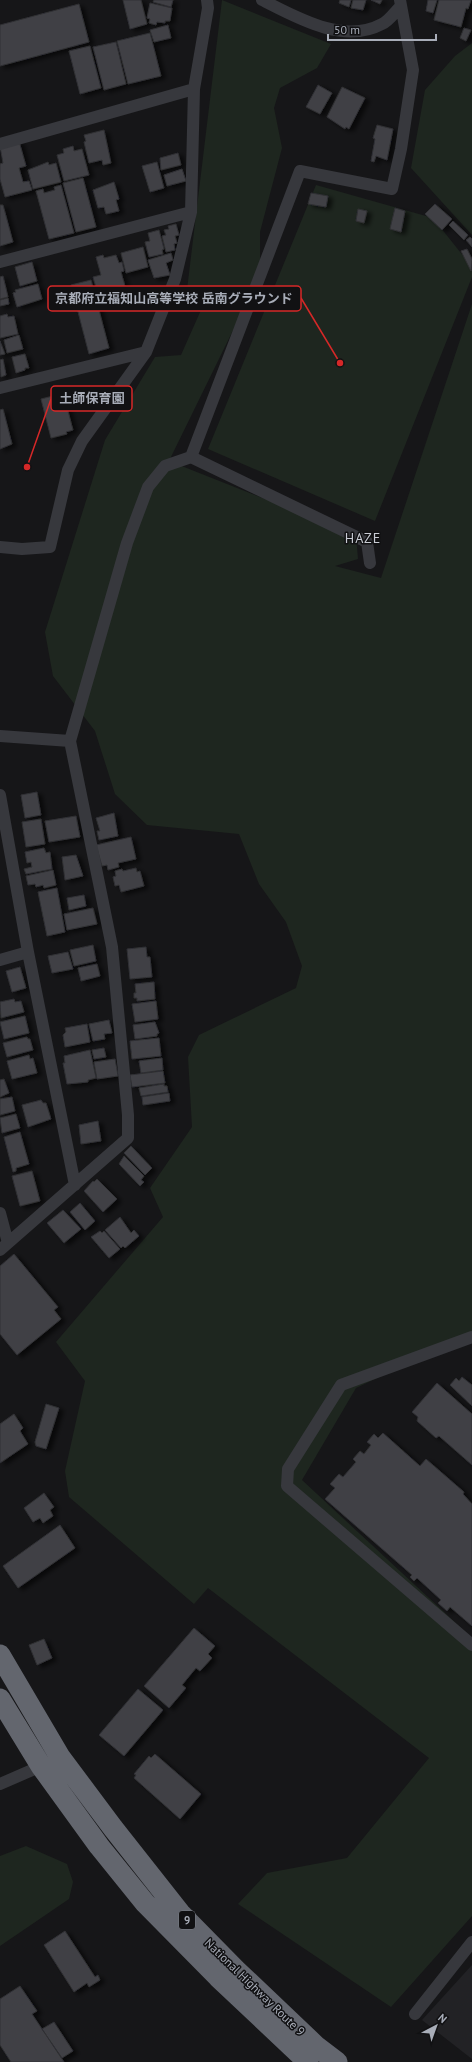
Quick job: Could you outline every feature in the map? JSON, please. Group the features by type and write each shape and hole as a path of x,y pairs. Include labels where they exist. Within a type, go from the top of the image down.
{"highway":[{"name":"9","path":"0,1655 60,1757"},
{"name":"9","path":"0,1699 41,1766"},
{"name":"National Highway Route 9","path":"60,1757 113,1828 180,1913 236,1970 316,2046 337,2062"},
{"name":"National Highway Route 9","path":"41,1766 99,1846 145,1903 218,1978 308,2062"}],"street":[{"path":"0,546 22,549 50,547 68,470 82,441 146,352 175,279 191,212 194,89 208,8 207,0"},
{"path":"262,0 308,23 340,30 366,30 383,24 400,4"},
{"path":"191,457 300,171 392,189 401,149 413,70 400,4"},
{"path":"0,144 194,89"},
{"path":"0,262 191,212"},
{"path":"0,388 146,352"},
{"path":"4,1246 128,1138 128,1115 112,947 70,741 127,543 148,487 165,466 191,457 367,542 370,563"},
{"path":"0,736 70,741"},
{"path":"0,796 28,952 75,1185"},
{"path":"0,960 28,952"},
{"path":"0,1213 4,1246"},
{"path":"472,1338 341,1385 288,1469 287,1486 472,1645"},
{"path":"0,1784 60,1757"},
{"path":"415,2014 472,1942"}],"shaded area":[{"path":"222,0 331,44 317,68 280,88 274,108 282,148 260,232 260,275 169,461 356,535 358,559 335,566 381,578 472,304 472,1333 356,1388 302,1480 472,1638 472,1916 391,2007 238,1904 267,1873 347,1858 429,1758 208,1588 194,1604 69,1497 65,1471 85,1381 56,1342 163,1217 150,1188 192,1127 188,1057 199,1035 296,988 302,966 286,922 259,884 239,834 147,825 115,794 95,731 53,676 45,632 105,440 155,357 181,355 201,310 186,298"},
{"path":"472,43 472,235 411,168 425,90 455,56"},
{"path":"316,185 433,218 472,267 472,277 375,521 208,449"},
{"path":"26,1846 67,1864 73,1882 69,1899 0,1946 0,1856"},
{"path":"472,1965 472,2059 422,2020"}],"building":[{"path":"123,0 141,0 147,24 130,29"},
{"path":"154,0 173,0 171,7 153,2"},
{"path":"340,0 351,0 349,7 339,3"},
{"path":"353,0 366,0 363,10 351,8"},
{"path":"371,0 382,0 380,4"},
{"path":"428,0 437,0 433,13 426,11"},
{"path":"439,0 471,0 468,9 466,8 461,27 434,20"},
{"path":"150,3 172,8 170,21 165,21 165,23 157,22 156,25 149,23 150,19 147,18"},
{"path":"79,4 89,42 0,66 0,25"},
{"path":"168,25 171,38 154,42 150,30"},
{"path":"464,28 471,30 466,41 460,38"},
{"path":"150,33 161,76 128,84 117,41"},
{"path":"116,42 126,84 104,90 93,47"},
{"path":"90,46 101,88 80,94 69,51"},
{"path":"318,85 332,93 320,114 306,107"},
{"path":"342,87 365,98 349,129 346,127 345,129 327,117"},
{"path":"377,125 393,129 387,160 376,156 374,162 371,161 375,139 373,138"},
{"path":"104,130 111,163 103,165 102,160 89,163 84,142 86,141 84,135"},
{"path":"19,141 26,166 19,168 23,182 29,181 32,190 5,197 0,179 0,164 3,163 0,146"},
{"path":"73,146 74,151 82,149 89,175 64,181 57,155 64,153 63,149"},
{"path":"178,153 181,165 161,170 160,158"},
{"path":"48,162 49,165 56,163 61,182 33,189 28,170"},
{"path":"157,162 164,188 150,192 142,166"},
{"path":"182,169 186,181 167,186 164,175"},
{"path":"83,178 96,227 76,232 63,183"},
{"path":"114,182 119,199 116,200 119,211 106,214 104,207 98,208 93,190"},
{"path":"61,185 74,233 49,239 36,191 43,189 44,193 55,190 54,187"},
{"path":"311,193 328,196 326,207 308,204"},
{"path":"435,204 452,219 442,230 425,214"},
{"path":"0,205 3,205 13,242 0,246"},
{"path":"395,208 405,211 401,232 390,229"},
{"path":"358,209 367,211 364,223 356,221"},
{"path":"453,221 468,235 464,240 449,225"},
{"path":"176,224 179,235 175,236 177,243 174,244 175,250 166,252 162,236 166,235 164,230 169,229 168,226"},
{"path":"159,230 164,249 162,250 163,254 149,257 145,242 150,241 148,233"},
{"path":"470,237 472,239 472,247 466,240"},
{"path":"143,247 148,267 126,273 121,253"},
{"path":"467,249 472,259 471,271 461,251"},
{"path":"171,253 173,260 166,263 170,275 154,278 148,260"},
{"path":"103,255 104,258 116,255 119,263 122,262 124,271 121,272 125,286 98,294 93,277 101,275 96,257"},
{"path":"32,262 37,281 20,286 15,267"},
{"path":"3,276 8,297 0,299 0,277"},
{"path":"91,280 109,348 89,354 71,285"},
{"path":"38,284 42,299 17,307 13,293 16,292 15,290"},
{"path":"8,298 9,304 0,306 0,300"},
{"path":"7,314 8,317 14,316 18,334 0,338 0,316"},
{"path":"19,335 23,349 7,353 4,340"},
{"path":"0,341 5,354 0,355"},
{"path":"25,354 29,368 25,368 25,370 16,373 12,357"},
{"path":"3,359 6,375 1,377 0,360"},
{"path":"57,395 58,397 64,396 73,430 66,432 67,434 51,438 41,399"},
{"path":"3,409 12,444 0,449 0,410"},
{"path":"37,792 41,815 25,818 21,795"},
{"path":"114,813 118,836 99,840 97,831 100,831 96,818"},
{"path":"76,816 80,837 49,842 45,821"},
{"path":"41,819 45,844 26,847 22,822"},
{"path":"131,837 136,859 118,863 119,867 108,870 107,865 102,866 96,845"},
{"path":"44,848 46,853 50,852 52,869 26,874 24,869 32,867 31,862 27,863 25,852"},
{"path":"76,855 83,876 65,880 62,857"},
{"path":"136,868 137,872 140,871 144,886 121,892 119,885 115,886 113,877 116,876 115,871"},
{"path":"53,870 56,885 44,888 43,885 36,887 35,884 28,885 26,876"},
{"path":"57,888 65,932 47,936 38,892"},
{"path":"84,895 86,906 69,910 67,898"},
{"path":"93,908 97,924 67,930 64,914"},
{"path":"93,945 96,961 74,966 70,950"},
{"path":"146,947 147,957 150,957 152,977 130,979 127,949"},
{"path":"68,952 73,969 52,973 48,956"},
{"path":"97,964 100,976 81,981 78,968"},
{"path":"20,967 26,988 12,992 6,971"},
{"path":"154,982 155,999 137,1001 137,998 134,998 134,993 136,993 135,984"},
{"path":"14,999 15,1002 21,1001 24,1012 1,1018 0,1002"},
{"path":"156,1001 158,1019 135,1022 132,1004"},
{"path":"25,1016 29,1033 4,1039 0,1022"},
{"path":"109,1020 112,1033 104,1034 105,1039 93,1041 89,1024"},
{"path":"155,1022 159,1033 157,1036 135,1039 133,1025"},
{"path":"87,1024 90,1042 65,1047 63,1035 66,1032 65,1028"},
{"path":"27,1037 30,1039 33,1050 7,1057 3,1043"},
{"path":"159,1038 161,1056 132,1059 130,1041"},
{"path":"104,1048 106,1057 94,1059 92,1050"},
{"path":"90,1050 96,1078 88,1080 88,1082 67,1084 63,1063 65,1063 64,1056"},
{"path":"29,1055 30,1059 33,1058 37,1073 12,1079 7,1061"},
{"path":"162,1058 163,1070 141,1073 139,1061"},
{"path":"115,1059 118,1076 97,1079 94,1062"},
{"path":"163,1071 165,1083 132,1087 130,1075"},
{"path":"4,1079 9,1093 0,1097 0,1080"},
{"path":"164,1084 164,1086 167,1086 168,1092 141,1096 139,1088"},
{"path":"169,1093 170,1101 143,1105 142,1097"},
{"path":"12,1097 15,1111 0,1115 0,1099"},
{"path":"41,1100 43,1103 46,1103 51,1119 28,1127 22,1105"},
{"path":"16,1114 20,1128 2,1133 0,1118"},
{"path":"98,1121 101,1141 81,1144 79,1125"},
{"path":"20,1132 29,1164 16,1168 16,1171 13,1172 4,1137"},
{"path":"131,1146 152,1168 145,1175 124,1153"},
{"path":"124,1156 144,1176 141,1180 144,1182 140,1186 119,1164"},
{"path":"32,1171 40,1201 20,1206 12,1176"},
{"path":"97,1179 117,1199 103,1212 84,1191 93,1181 94,1182"},
{"path":"80,1203 95,1221 85,1230 70,1212"},
{"path":"63,1210 81,1229 64,1243 47,1223"},
{"path":"120,1217 131,1233 134,1230 139,1236 125,1248 123,1246 121,1248 105,1230"},
{"path":"100,1231 102,1233 104,1231 120,1249 109,1258 91,1237"},
{"path":"14,1254 58,1307 54,1310 61,1319 17,1355 0,1334 0,1266"},
{"path":"462,1377 472,1385 472,1406 450,1385 456,1378 459,1381"},
{"path":"437,1383 472,1414 472,1465 439,1436 436,1438 417,1421 418,1417 412,1412"},
{"path":"46,1404 59,1408 46,1449 36,1446 35,1442"},
{"path":"14,1414 23,1428 20,1431 28,1444 0,1463 0,1424"},
{"path":"383,1433 420,1466 426,1459 464,1492 463,1494 472,1504 472,1626 450,1607 447,1611 438,1603 441,1600 417,1578 414,1581 410,1577 412,1575 325,1499 335,1488 330,1484 339,1474 343,1477 356,1462 353,1459 360,1451 364,1454 371,1445 367,1442 374,1434 378,1438"},
{"path":"44,1493 54,1507 50,1510 53,1516 43,1523 40,1518 33,1522 24,1508"},
{"path":"60,1525 75,1548 18,1588 3,1566"},
{"path":"194,1628 215,1646 208,1654 212,1658 200,1671 196,1668 182,1685 186,1688 169,1708 144,1686"},
{"path":"44,1639 52,1658 37,1665 29,1645"},
{"path":"138,1689 163,1710 124,1756 99,1735"},
{"path":"155,1754 201,1794 180,1819 134,1778 136,1775 134,1774 149,1756 151,1758"},
{"path":"65,1931 95,1977 98,1975 100,1980 89,1987 87,1983 74,1992 44,1945"},
{"path":"20,1986 37,2011 32,2014 64,2062 11,2062 0,2045 0,1999"},
{"path":"54,2022 73,2051 62,2058 42,2029"}],"place":[{"name":"京都府立福知山高等学校 岳南グラウンド","path":"340,363"},
{"name":"土師保育園","path":"27,467"}],"district":[{"name":"HAZE","path":"363,538"}]}
